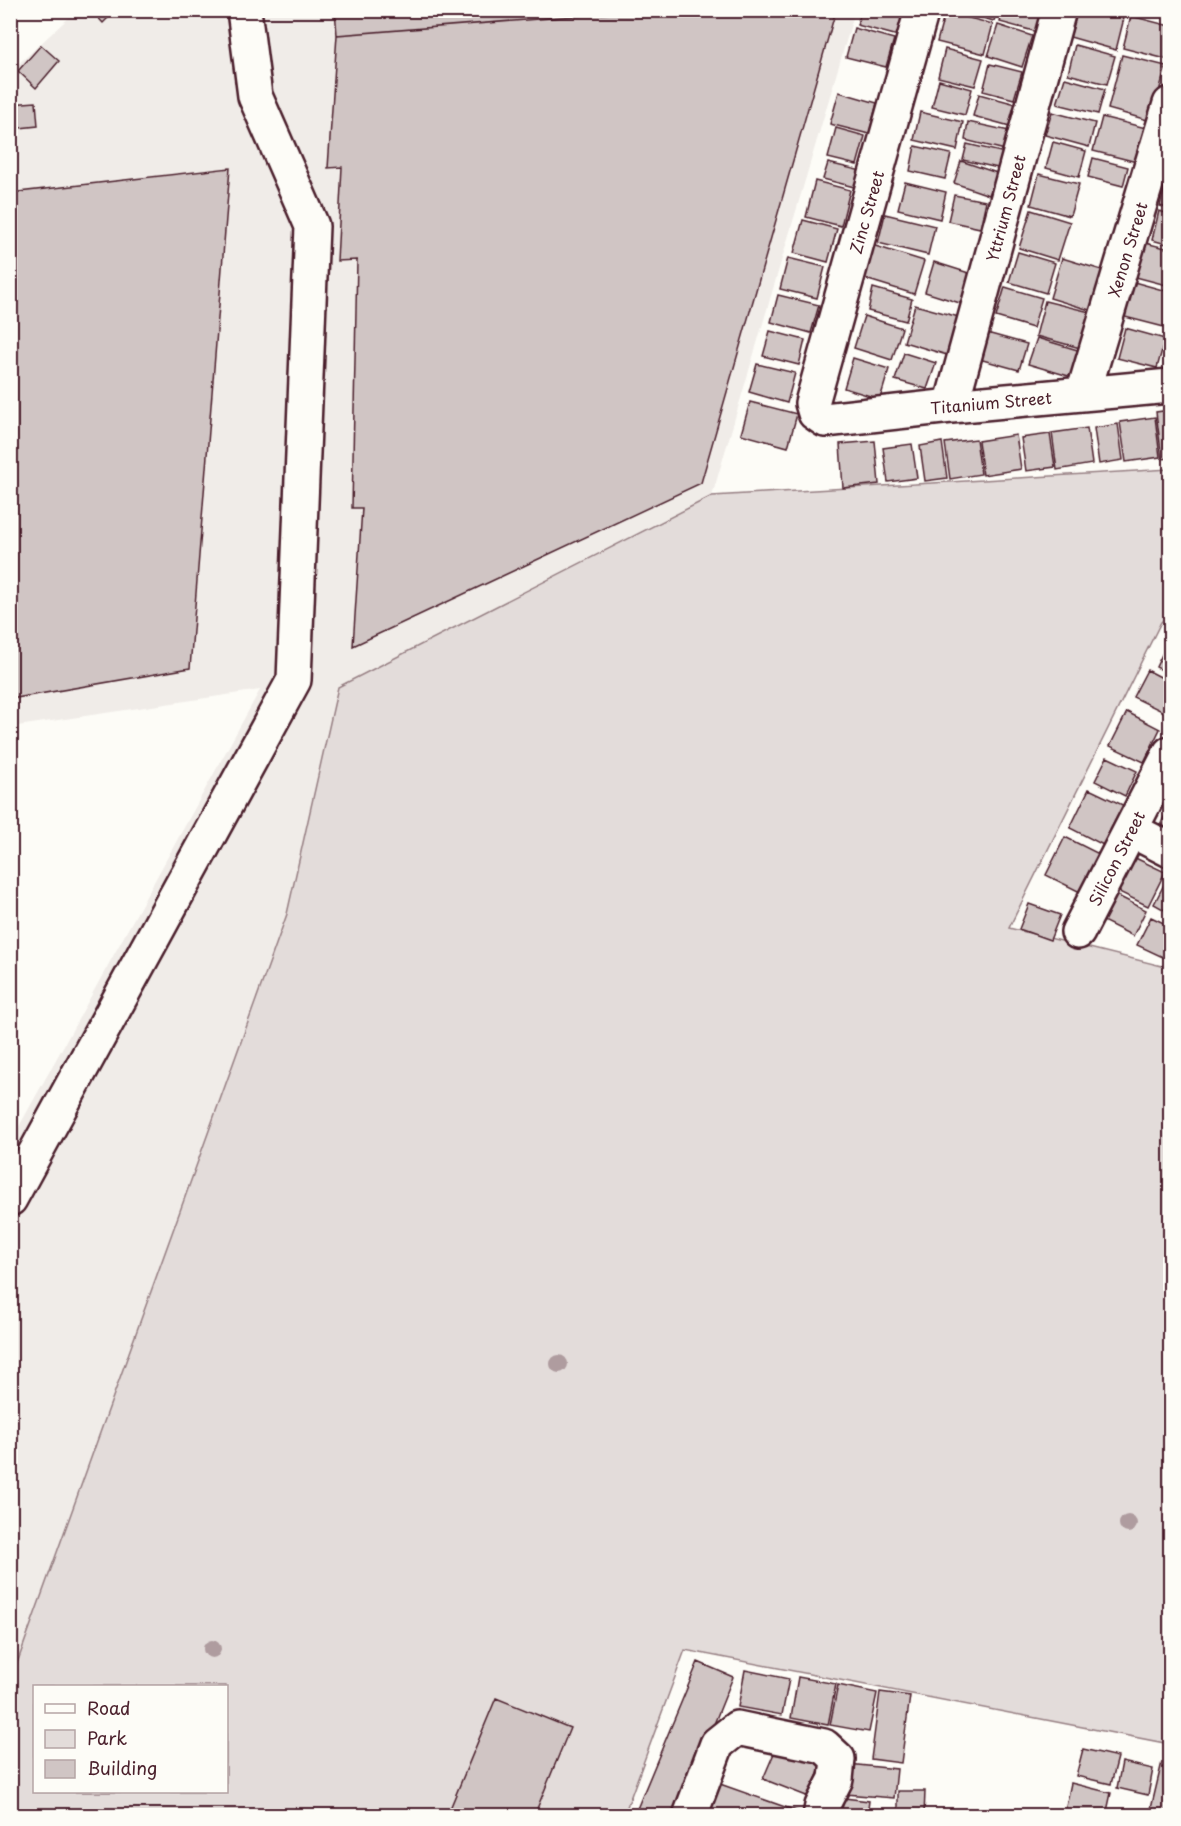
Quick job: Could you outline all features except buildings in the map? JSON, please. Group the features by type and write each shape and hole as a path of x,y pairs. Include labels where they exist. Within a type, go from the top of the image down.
{"street":[{"path":"10,1199 294,680 312,226 255,96 244,10"},
{"name":"Zinc Street","path":"814,413 812,403 922,10"},
{"name":"Yttrium Street","path":"951,406 1059,10"},
{"name":"Xenon Street","path":"1083,394 1170,104"},
{"name":"Titanium Street","path":"814,413 825,420 1170,386"},
{"name":"Silicon Street","path":"1078,932 1170,753"},
{"path":"1131,830 1170,850"},
{"path":"690,1815 717,1744 737,1728 824,1746 838,1759 836,1779 822,1806 820,1815"}],"shaded area":[{"path":"76,11 855,11 712,496 338,687 287,914 11,1680 11,1141 260,690 11,727 11,71"}],"green space":[{"path":"1170,469 1170,615 1161,622 1009,928 1170,968 1170,1744 685,1650 624,1815 11,1816 11,1680 287,914 338,687 712,496"}]}
